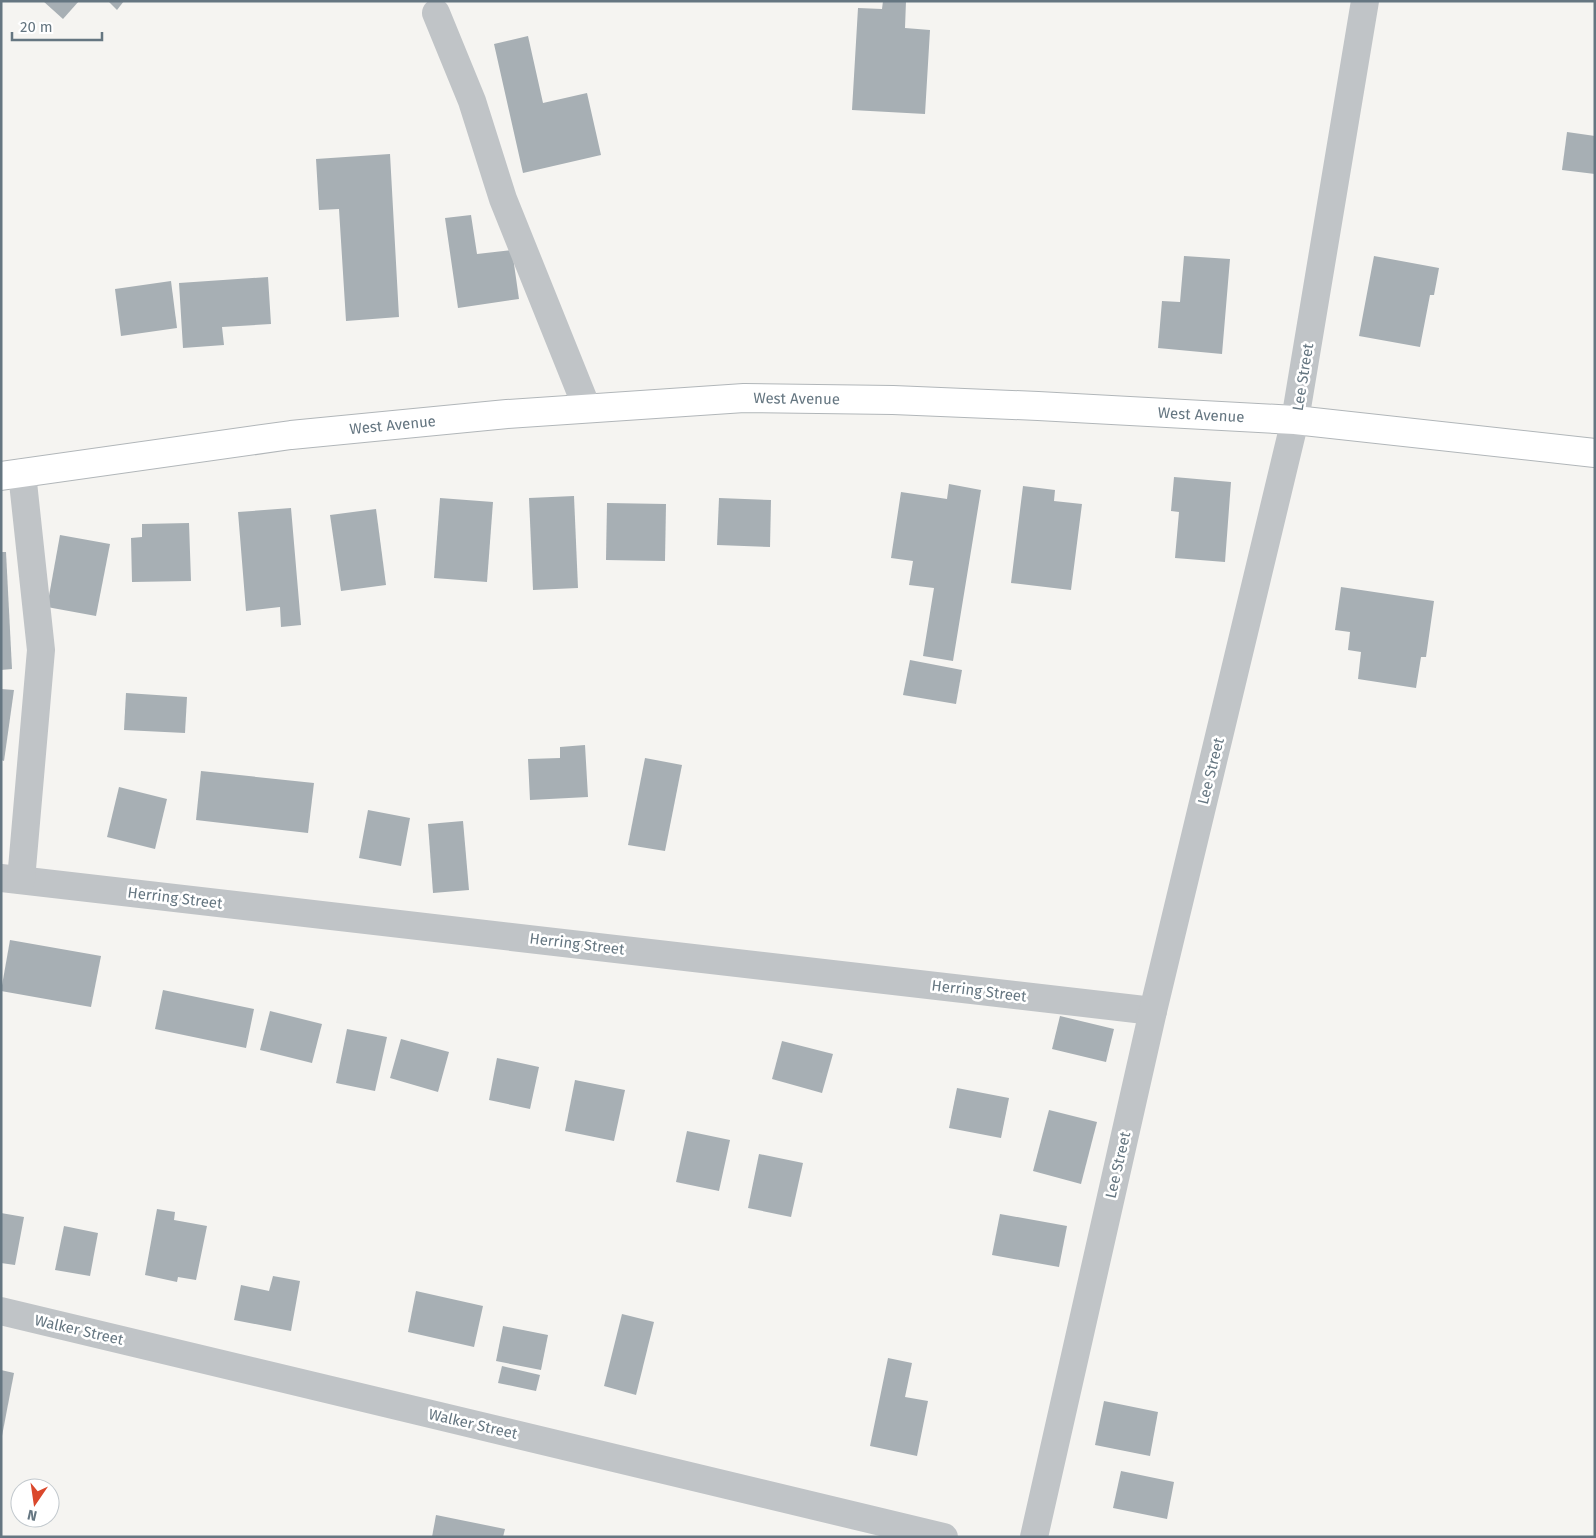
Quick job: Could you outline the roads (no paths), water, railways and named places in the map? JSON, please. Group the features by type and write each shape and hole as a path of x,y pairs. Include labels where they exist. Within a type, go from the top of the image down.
{"main road":[{"name":"West Avenue","path":"11,475 291,435 395,424 587,408 744,398 894,400 1296,420 1595,453"}],"street":[{"name":"Lee Street","path":"1034,1537 1153,1011 1296,420 1365,1"},
{"path":"436,13 472,101 503,199 587,408"},
{"path":"11,475 41,650 11,879"},
{"name":"Herring Street","path":"11,879 1153,1011"},
{"name":"Walker Street","path":"1,1311 944,1537"}]}
